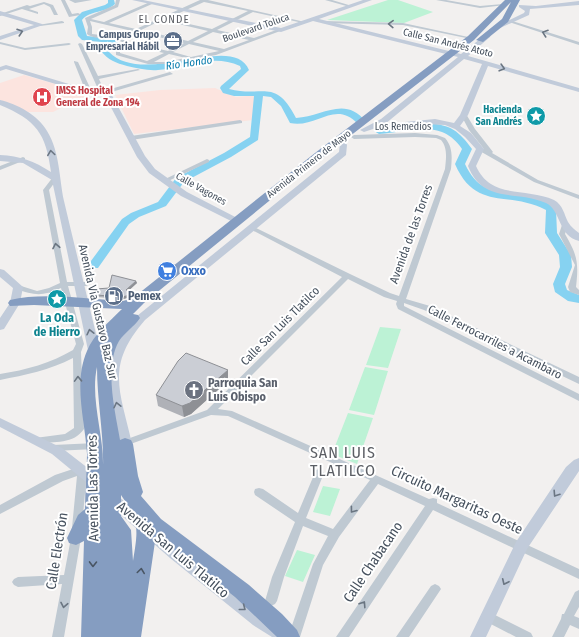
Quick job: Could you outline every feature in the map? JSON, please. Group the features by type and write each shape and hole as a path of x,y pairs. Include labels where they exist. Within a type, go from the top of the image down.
{"highway":[{"name":"Avenida Primero de Mayo","path":"114,322 318,155 415,83 471,38 492,17 511,2"},
{"name":"Avenida Primero de Mayo","path":"105,397 105,358 112,341 121,329 338,149 375,124 499,25 510,14 511,2"},
{"path":"415,83 423,83 427,85"},
{"path":"15,303 34,301 70,304 124,305 139,300"},
{"name":"Avenida Las Torres","path":"91,637 95,454 88,393 89,371 94,351 114,322"},
{"name":"Avenida Las Torres","path":"105,397 112,441 111,637"},
{"path":"125,444 129,476 146,531 131,637"},
{"path":"112,469 154,523 264,602 290,637"},
{"path":"76,538 85,519 91,514 98,513 109,515 117,522 122,530 126,637"},
{"path":"124,552 138,534 146,531"}],"street":[{"path":"63,0 71,16 78,14"},
{"path":"71,0 75,2 90,0"},
{"path":"87,19 117,6 118,0"},
{"path":"135,0 281,30"},
{"path":"119,38 184,10 203,0 303,22"},
{"path":"327,0 350,6"},
{"name":"Boulevard Toluca","path":"127,43 118,51 118,54 148,63 166,63 214,54 369,0"},
{"path":"438,0 480,7 491,12 492,17"},
{"path":"1,14 44,2 52,6 56,14"},
{"path":"480,7 511,2 536,8 564,6"},
{"path":"511,2 528,12 579,4"},
{"path":"23,8 35,3"},
{"path":"89,29 151,3"},
{"path":"23,8 36,13"},
{"path":"148,63 252,11"},
{"name":"Avenida Primero de Mayo","path":"499,25 511,21 528,12"},
{"path":"1,14 40,25"},
{"path":"87,19 222,50"},
{"path":"87,19 89,34 91,35 119,38 127,43 190,58"},
{"path":"161,19 253,40"},
{"name":"Calle San Andrés Atoto","path":"312,19 451,54 461,58 472,59 579,90"},
{"path":"511,21 579,44"},
{"path":"0,38 40,25 62,22"},
{"path":"323,22 402,24 471,38"},
{"name":"Avenida Primero de Mayo","path":"375,124 461,58 488,36 488,34"},
{"path":"0,43 25,49 70,44"},
{"path":"80,44 101,89 106,92"},
{"path":"76,62 89,92"},
{"path":"456,126 464,115 486,63"},
{"path":"2,67 89,92 106,92 170,74"},
{"path":"97,78 138,70"},
{"name":"Calle Vagones","path":"106,92 145,165 170,186 238,221"},
{"name":"Avenida Via Gustavo Baz Sur","path":"0,102 25,113 42,129 50,142 55,178 66,232 105,397"},
{"path":"464,115 472,130 484,146 498,158"},
{"path":"375,124 388,126 429,121 442,122 456,126 480,149 536,181 579,197"},
{"path":"131,138 240,122"},
{"name":"Los Remedios","path":"354,137 437,136 444,140 448,145 448,169"},
{"name":"Avenida Primero de Mayo","path":"125,444 111,373 114,358 120,343 141,318 343,153 338,149"},
{"path":"480,149 472,166 479,179 498,190 531,196 551,202 559,208 565,225 579,238"},
{"path":"0,158 23,160 34,163 63,183"},
{"path":"0,168 23,160"},
{"path":"170,186 207,161"},
{"name":"Avenida de las Torres","path":"401,303 448,169"},
{"name":"Avenida Via Gustavo Baz Sur","path":"55,178 46,190 64,284 80,344 77,352"},
{"path":"565,225 562,234 566,244 575,255 579,265 572,287 573,290 579,293"},
{"path":"252,228 401,303"},
{"path":"204,249 220,254"},
{"path":"0,272 18,287 37,293 51,290 64,284 86,284"},
{"name":"Calle San Luis Tlatilco","path":"53,448 125,444 210,412 347,276"},
{"path":"0,326 15,303 18,287"},
{"name":"Calle Ferrocarriles a Acambaro","path":"401,303 427,308 579,381"},
{"name":"Calle Ferrocarriles a Acambaro","path":"401,303 579,398"},
{"path":"0,377 15,375 68,358 77,352"},
{"name":"Avenida Las Torres","path":"38,440 70,437 79,429 77,352"},
{"path":"524,370 535,360"},
{"name":"Circuito Margaritas Oeste","path":"210,412 229,413 432,503 579,574"},
{"name":"Avenida San Luis Tlatilco","path":"0,422 53,448 82,470 146,531 268,628 287,637"},
{"path":"478,637 521,546 571,471 579,463"},
{"path":"0,510 60,478 82,470"},
{"name":"Calle Electrón","path":"58,637 76,538 82,470"},
{"path":"264,602 319,473"},
{"path":"294,637 318,564 335,534 376,479"},
{"path":"259,492 300,520 335,534"},
{"name":"Calle Chabacano","path":"342,637 432,503"},
{"path":"18,582 68,579"},
{"path":"402,637 435,589"},
{"path":"558,637 566,618 579,595"},
{"path":"489,616 527,637"},
{"path":"566,618 579,624"}],"shaded area":[{"name":"IMSS Hospital General de Zona 194","path":"24,75 90,94 53,112 27,112 0,100 0,83"},
{"path":"215,88 236,97 258,95 253,120 134,134 115,95 160,90"}],"green space":[{"path":"388,0 398,0 433,12 404,23 327,20"},
{"path":"380,327 401,329 388,368 366,365"},
{"path":"365,367 388,371 374,415 349,410"},
{"path":"348,413 373,418 357,464 332,454"},
{"path":"323,486 340,489 330,516 313,512"},
{"path":"297,550 315,555 303,582 285,576"}],"building":[{"path":"112,275 136,281 126,290 133,292 130,295 122,297 96,295 96,289 109,288"},
{"name":"Parroquia San Luis Obispo","path":"186,353 228,370 190,403 182,406 156,395 178,361"}],"waterway":[{"name":"Río Hondo","path":"111,0 112,4 108,7 84,14 78,20 82,36 85,38 114,41 115,44 105,51 109,56 122,62 148,68 167,67 200,59 222,58 233,60 243,65 245,70 224,88 226,91 234,93 259,94"},
{"path":"94,265 120,227 131,217 162,204 165,202 177,182 228,155 255,138 259,94"},
{"name":"Río Hondo","path":"259,94 273,94 285,105 293,121 302,121 329,112 346,111 354,115 361,122"},
{"name":"Río Hondo","path":"379,131 428,126 440,127 450,131 459,138 467,149 460,164 466,178 475,187 486,192 526,199 551,209 551,233 565,255 566,267 559,284 561,292 572,298 579,299"}],"place":[{"name":"Campus Grupo Empresarial Hábil","path":"173,41"},
{"name":"IMSS Hospital General de Zona 194","path":"42,97"},
{"name":"Hacienda San Andrés","path":"536,116"},
{"name":"Oxxo","path":"167,271"},
{"name":"Pemex","path":"114,296"},
{"name":"La Oda de Hierro","path":"57,299"},
{"name":"Parroquia San Luis Obispo","path":"194,390"}],"district":[{"name":"EL CONDE","path":"164,19"},
{"name":"SAN LUIS TLATILCO","path":"343,461"}]}
